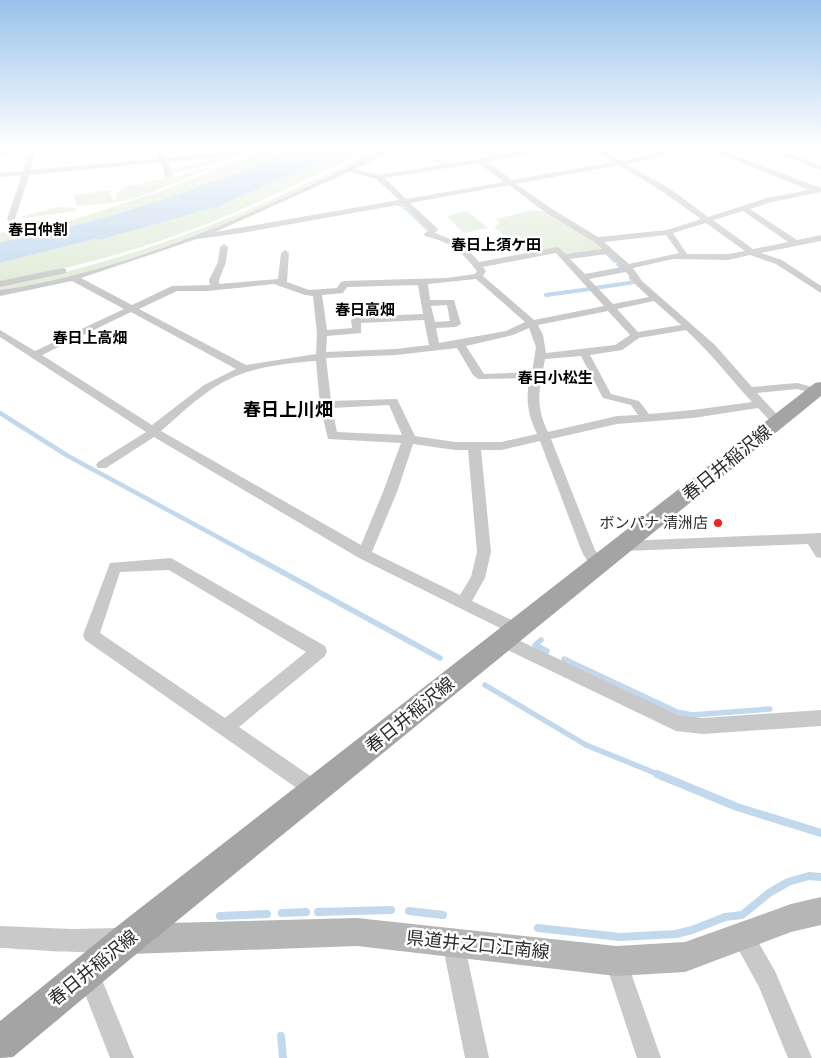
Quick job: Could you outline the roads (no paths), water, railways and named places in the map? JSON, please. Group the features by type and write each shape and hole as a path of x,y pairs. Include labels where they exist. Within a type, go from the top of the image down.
{"main road":[{"name":"春日井稲沢線","path":"0,1044 128,939 818,389"},
{"name":"県道井之口江南線","path":"128,939 357,932 616,961 685,957 791,918 821,911"}],"street":[{"path":"0,214 12,217 19,195"},
{"path":"0,284 70,270 164,240 233,215 275,195"},
{"path":"0,294 74,278 199,237 296,195"},
{"path":"34,355 175,288 274,281 308,293 317,293 340,291 344,284 446,281 478,276 482,271 461,246 452,240 428,234 434,230 397,195"},
{"path":"199,237 441,195"},
{"path":"528,195 597,240 656,298 711,348 778,422"},
{"path":"674,195 752,253 779,262 821,290"},
{"path":"597,240 668,232 770,200 793,195"},
{"path":"745,209 795,243"},
{"path":"668,232 684,255"},
{"path":"582,277 684,255 728,257 821,238"},
{"path":"215,286 214,280 222,262 224,247"},
{"path":"477,265 558,250 636,335"},
{"path":"564,257 609,251"},
{"path":"282,283 284,253"},
{"path":"478,276 532,323 539,339 542,356 535,375 532,393 533,411 589,552 598,564"},
{"path":"74,278 245,369"},
{"path":"423,281 435,347"},
{"path":"317,293 322,333 321,356 326,405 332,436 408,439 455,446 501,446 617,420 693,414 760,404"},
{"path":"102,465 154,431 206,388 230,374 245,369 321,356 396,352 460,344 509,333 532,323 656,298"},
{"path":"322,333 356,331 356,320 429,321 456,324 451,302 426,304"},
{"path":"542,356 618,348 636,335 688,327"},
{"path":"0,333 154,431 364,554 463,603 509,635 676,723 703,726 821,718"},
{"path":"460,344 478,374 482,376 535,375"},
{"path":"584,353 607,396 635,403 646,418"},
{"path":"749,391 797,386 818,389"},
{"path":"326,405 393,401 410,436 364,554"},
{"path":"463,603 478,578 484,552 474,446"},
{"path":"623,546 816,538 821,553"},
{"path":"225,728 320,651 171,564 115,567 92,635 225,728 315,790"},
{"path":"742,936 766,979 800,1058"},
{"path":"0,937 72,940 128,939"},
{"path":"454,942 477,1058"},
{"path":"616,961 649,1058"},
{"path":"88,972 122,1058"}],"water":[{"path":"174,195 244,195 220,206 103,239 95,239 0,263 0,242 108,216"}],"waterway":[{"path":"398,205 403,206 429,231"},
{"path":"607,253 615,261"},
{"path":"618,264 622,269"},
{"path":"595,288 635,282 631,278"},
{"path":"546,295 590,289"},
{"path":"0,413 68,456 251,555"},
{"path":"249,554 440,658"},
{"path":"541,640 535,645 547,651"},
{"path":"564,659 677,712 692,715 770,709"},
{"path":"485,685 586,745 660,775"},
{"path":"657,774 737,807 821,833"},
{"path":"538,928 620,937 676,934 725,917 742,915 769,893 788,882 809,876 821,877"},
{"path":"318,912 391,910"},
{"path":"409,911 443,915"},
{"path":"282,913 306,912"},
{"path":"220,916 267,914"},
{"path":"281,1036 283,1058"}],"place":[{"name":"ボンパナ 清洲店","path":"718,523"}],"district":[{"name":"春日仲割","path":"38,230"},
{"name":"春日上須ケ田","path":"496,245"},
{"name":"春日高畑","path":"365,310"},
{"name":"春日上高畑","path":"90,338"},
{"name":"春日小松生","path":"555,378"},
{"name":"春日上川畑","path":"288,410"}]}
